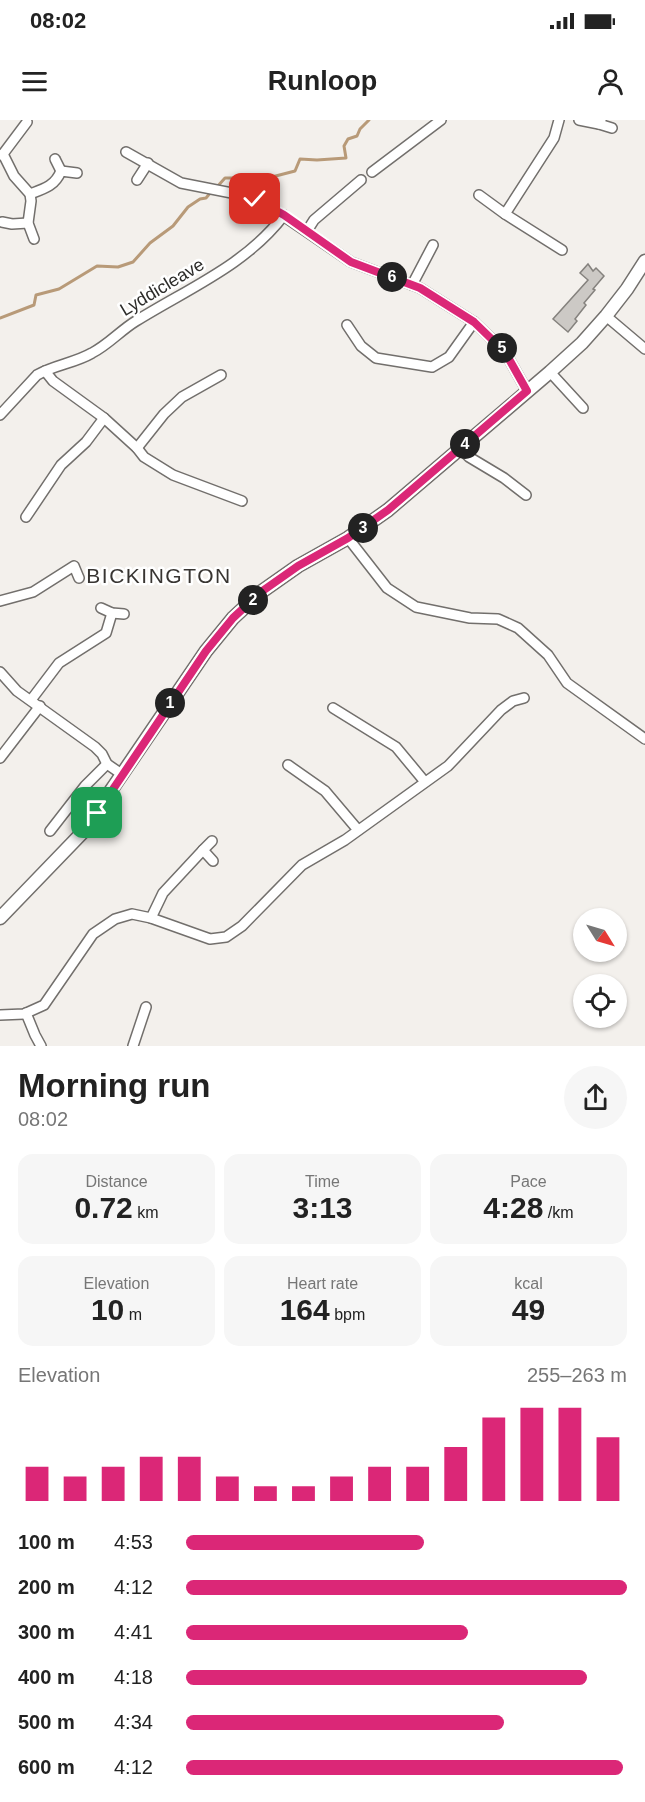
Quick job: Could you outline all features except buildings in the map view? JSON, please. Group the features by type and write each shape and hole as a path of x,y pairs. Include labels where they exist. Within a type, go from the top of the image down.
{"main road":[{"path":"0,918 82,833 206,651 233,618 261,592 298,566 348,538 388,510 550,372 582,344 606,316 645,261"}],"street":[{"path":"372,172 441,120"},
{"path":"505,214 554,138 559,120"},
{"path":"579,120 600,122 612,128"},
{"path":"27,122 2,155 14,176 30,194 28,223 34,239"},
{"path":"126,152 181,183 248,196 284,215 351,262 412,285 474,322 505,352 527,391"},
{"path":"55,159 61,171"},
{"path":"137,180 148,163"},
{"path":"30,194 47,188 57,180 61,171"},
{"path":"61,171 77,173"},
{"path":"307,231 314,220 361,180"},
{"path":"479,195 562,250"},
{"name":"Lyddicleave","path":"0,415 37,375 95,352 127,326 238,261 257,245 284,215"},
{"path":"2,222 28,223"},
{"path":"412,285 433,245"},
{"path":"606,316 645,349"},
{"path":"347,325 361,346 376,358 432,367 449,357 474,322"},
{"path":"45,371 53,381 104,418 144,457 173,475 242,501"},
{"path":"550,372 583,408"},
{"path":"137,448 164,414 182,397 221,375"},
{"path":"26,517 61,465 86,442 104,418"},
{"path":"460,448 469,458 504,478 526,495"},
{"path":"348,538 387,588 416,607 470,618 498,619 518,628 548,655 567,683 645,739"},
{"path":"68,555 80,578"},
{"path":"0,601 33,592 74,566"},
{"path":"100,608 112,613 124,614"},
{"path":"31,700 59,663 106,633 112,613"},
{"path":"0,672 16,691 95,747 107,764 123,774"},
{"path":"0,1015 26,1013 44,1005 93,934 115,919 132,914 151,918 210,939 226,937 242,926 302,865 358,830 448,766 501,710 513,701 524,698"},
{"path":"0,758 40,706"},
{"path":"333,708 396,747 426,782"},
{"path":"50,831 85,786 107,764"},
{"path":"288,765 325,791 358,830"},
{"path":"151,918 163,893 212,841"},
{"path":"203,850 213,861"},
{"path":"134,1046 146,1007"},
{"path":"26,1013 34,1035 41,1046"}],"waterway":[{"path":"216,188 225,178 243,178 261,185 268,178 295,171 300,159 346,158 344,146 348,139 357,136 369,120"},
{"path":"0,318 34,305 36,295 59,289 97,266 118,267 133,262 150,243 173,226 188,207 206,198 211,192"}],"district":[{"name":"BICKINGTON","path":"159,576"}],"route":[{"path":"97,813 206,651 233,618 261,592 298,566 348,538 388,510 527,391 505,352 474,322 420,288 351,262 284,215 255,199"}]}
